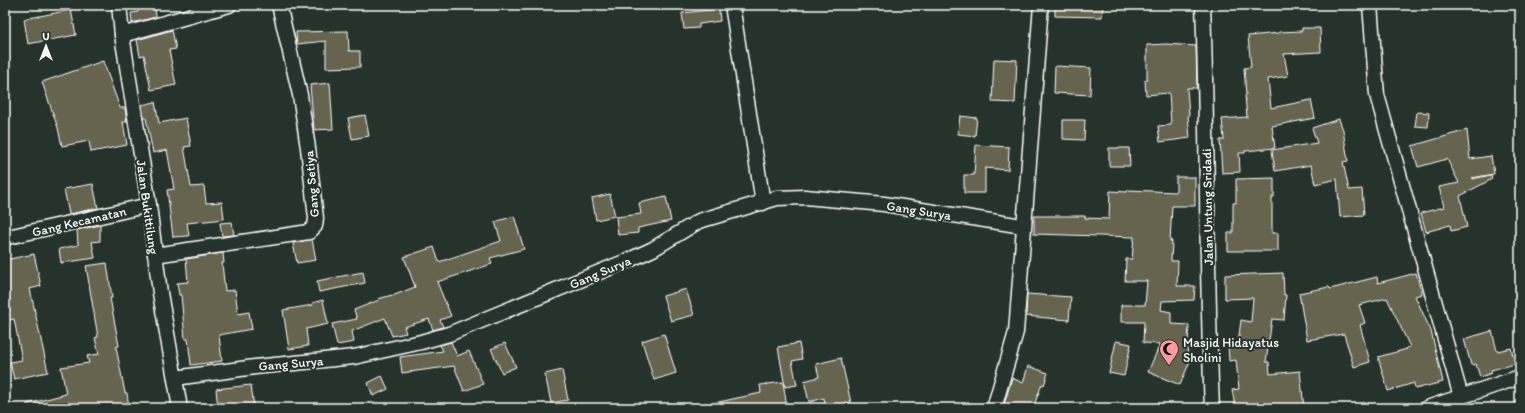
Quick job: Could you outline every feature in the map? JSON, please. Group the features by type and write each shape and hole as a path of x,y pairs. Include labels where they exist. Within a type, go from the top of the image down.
{"street":[{"name":"Jalan Bukittilung","path":"119,5 122,35 149,205 160,293 180,408"},
{"path":"122,35 229,5"},
{"name":"Gang Setiya","path":"155,255 309,232 315,226 316,218 308,148 300,95 279,5"},
{"path":"732,5 762,202"},
{"path":"994,408 1016,332 1041,5"},
{"name":"Jalan Untung Sridadi","path":"1203,5 1207,160 1209,340 1212,408"},
{"path":"1370,5 1376,95 1461,397"},
{"name":"Gang Surya","path":"175,378 255,366 354,357 421,342 456,331 629,260 653,249 699,221 777,198 805,196 884,204 1023,226"},
{"name":"Gang Kecamatan","path":"8,237 149,205"},
{"path":"1427,408 1520,377"}],"building":[{"path":"137,5 155,5 156,17 132,23 131,13 138,12"},
{"path":"1055,5 1103,5 1102,17 1055,16"},
{"path":"719,9 720,21 699,24 699,28 684,29 682,13"},
{"path":"71,10 76,35 28,44 24,19"},
{"path":"1302,28 1320,28 1321,52 1284,54 1288,76 1268,79 1271,108 1311,100 1315,118 1272,126 1275,148 1239,153 1240,172 1222,173 1220,140 1224,140 1222,119 1247,117 1244,68 1251,67 1248,36 1302,31"},
{"path":"172,30 176,49 169,50 176,85 151,90 144,55 140,56 137,40"},
{"path":"348,31 349,51 360,51 360,67 326,68 326,41 297,44 296,32"},
{"path":"1167,44 1196,46 1197,88 1187,88 1190,138 1160,142 1158,126 1171,125 1169,93 1146,95 1145,80 1147,80 1147,45"},
{"path":"994,59 1017,60 1015,103 992,102"},
{"path":"103,61 120,108 125,108 127,122 123,122 127,145 91,152 89,141 62,146 58,128 42,82"},
{"path":"1055,66 1091,68 1090,95 1054,93"},
{"path":"330,83 333,129 314,130 310,85"},
{"path":"155,102 159,123 186,118 191,146 184,147 191,187 204,186 206,203 222,202 224,219 187,223 189,236 173,237 167,190 174,189 167,150 153,153 142,105"},
{"path":"1417,112 1429,113 1428,127 1415,126"},
{"path":"365,115 369,136 352,139 348,118"},
{"path":"960,116 977,118 975,136 958,134"},
{"path":"1339,119 1343,130 1348,161 1343,162 1349,190 1362,189 1364,215 1340,217 1337,179 1315,184 1311,165 1275,171 1272,150 1317,143 1312,128"},
{"path":"1063,120 1085,120 1084,140 1063,139"},
{"path":"1467,130 1470,159 1491,156 1494,174 1471,178 1491,175 1492,179 1460,196 1467,227 1451,231 1450,225 1426,232 1421,213 1444,207 1439,187 1459,183 1447,159 1418,167 1412,146"},
{"path":"976,145 1009,147 1008,170 985,168 985,193 964,193 964,175 974,175"},
{"path":"1109,148 1129,148 1130,166 1109,166"},
{"path":"1176,177 1195,177 1195,206 1172,206 1170,241 1172,241 1171,261 1178,261 1177,286 1195,286 1194,300 1162,301 1161,310 1171,312 1171,324 1189,325 1187,359 1190,361 1180,385 1148,372 1160,344 1143,343 1144,322 1121,322 1121,305 1145,305 1147,281 1125,281 1126,259 1132,259 1134,237 1034,234 1034,216 1085,216 1085,218 1109,219 1110,191 1127,192 1127,190 1176,192"},
{"path":"1274,178 1274,197 1272,197 1272,233 1278,233 1278,251 1228,251 1228,233 1233,233 1233,203 1236,203 1236,179"},
{"path":"93,184 98,208 69,214 64,189"},
{"path":"610,194 615,216 596,220 592,198"},
{"path":"666,197 671,221 638,228 638,233 618,235 616,217 641,214 639,203"},
{"path":"514,216 524,249 490,258 492,264 437,282 451,316 440,320 443,327 433,330 429,319 404,327 406,333 392,336 385,318 352,331 354,342 337,345 332,324 357,319 354,310 379,300 378,299 392,296 415,287 404,257 434,247 439,262 501,241 495,222"},
{"path":"232,222 234,235 222,236 220,223"},
{"path":"100,225 100,241 92,242 95,258 61,263 59,249 78,245 77,230"},
{"path":"312,239 316,260 297,263 293,243"},
{"path":"223,253 224,263 222,263 225,291 235,290 238,314 249,312 252,329 219,335 222,361 191,365 188,339 185,339 181,295 179,295 177,283 188,282 186,259"},
{"path":"34,254 41,286 30,289 48,372 14,379 10,362 22,360 14,319 5,321 5,260"},
{"path":"107,263 112,298 110,298 119,346 116,347 129,408 27,408 27,404 66,394 61,367 89,363 87,356 99,354 95,338 98,337 86,266"},
{"path":"363,272 365,283 319,292 317,281"},
{"path":"1283,273 1284,295 1286,295 1284,320 1272,319 1266,362 1269,362 1270,374 1300,371 1304,408 1239,408 1235,406 1232,390 1239,389 1236,360 1229,361 1228,344 1238,343 1241,320 1251,322 1253,298 1225,299 1225,275"},
{"path":"1416,273 1422,294 1415,296 1431,331 1443,382 1415,389 1414,383 1388,391 1378,357 1410,347 1387,298 1359,305 1365,323 1360,325 1370,362 1354,367 1344,334 1307,340 1299,293 1329,287 1330,289 1377,277 1378,283"},
{"path":"686,289 694,315 671,321 663,296"},
{"path":"1027,294 1071,297 1069,320 1026,316"},
{"path":"323,300 328,324 306,329 308,346 289,349 283,310 313,305 312,303"},
{"path":"1492,331 1497,351 1511,348 1515,364 1491,370 1492,373 1480,377 1476,364 1471,365 1464,339"},
{"path":"664,334 676,373 654,380 642,341"},
{"path":"1116,341 1131,344 1124,376 1109,373"},
{"path":"451,342 457,356 469,351 483,384 464,391 454,366 402,373 400,357 443,351 440,345"},
{"path":"505,343 516,367 502,373 491,349"},
{"path":"799,343 802,359 792,361 797,385 785,387 778,347"},
{"path":"841,358 851,403 826,408 824,398 809,402 804,381 819,377 816,364"},
{"path":"1028,366 1048,373 1033,408 1003,408 1012,378 1023,383"},
{"path":"562,370 568,400 551,403 545,374"},
{"path":"382,376 388,389 373,396 368,383"},
{"path":"783,382 787,408 714,408 714,403 761,393 760,385"},
{"path":"251,385 254,407 218,408 216,389"}],"place":[{"name":"Masjid Hidayatus Sholini","path":"1169,366"}]}
